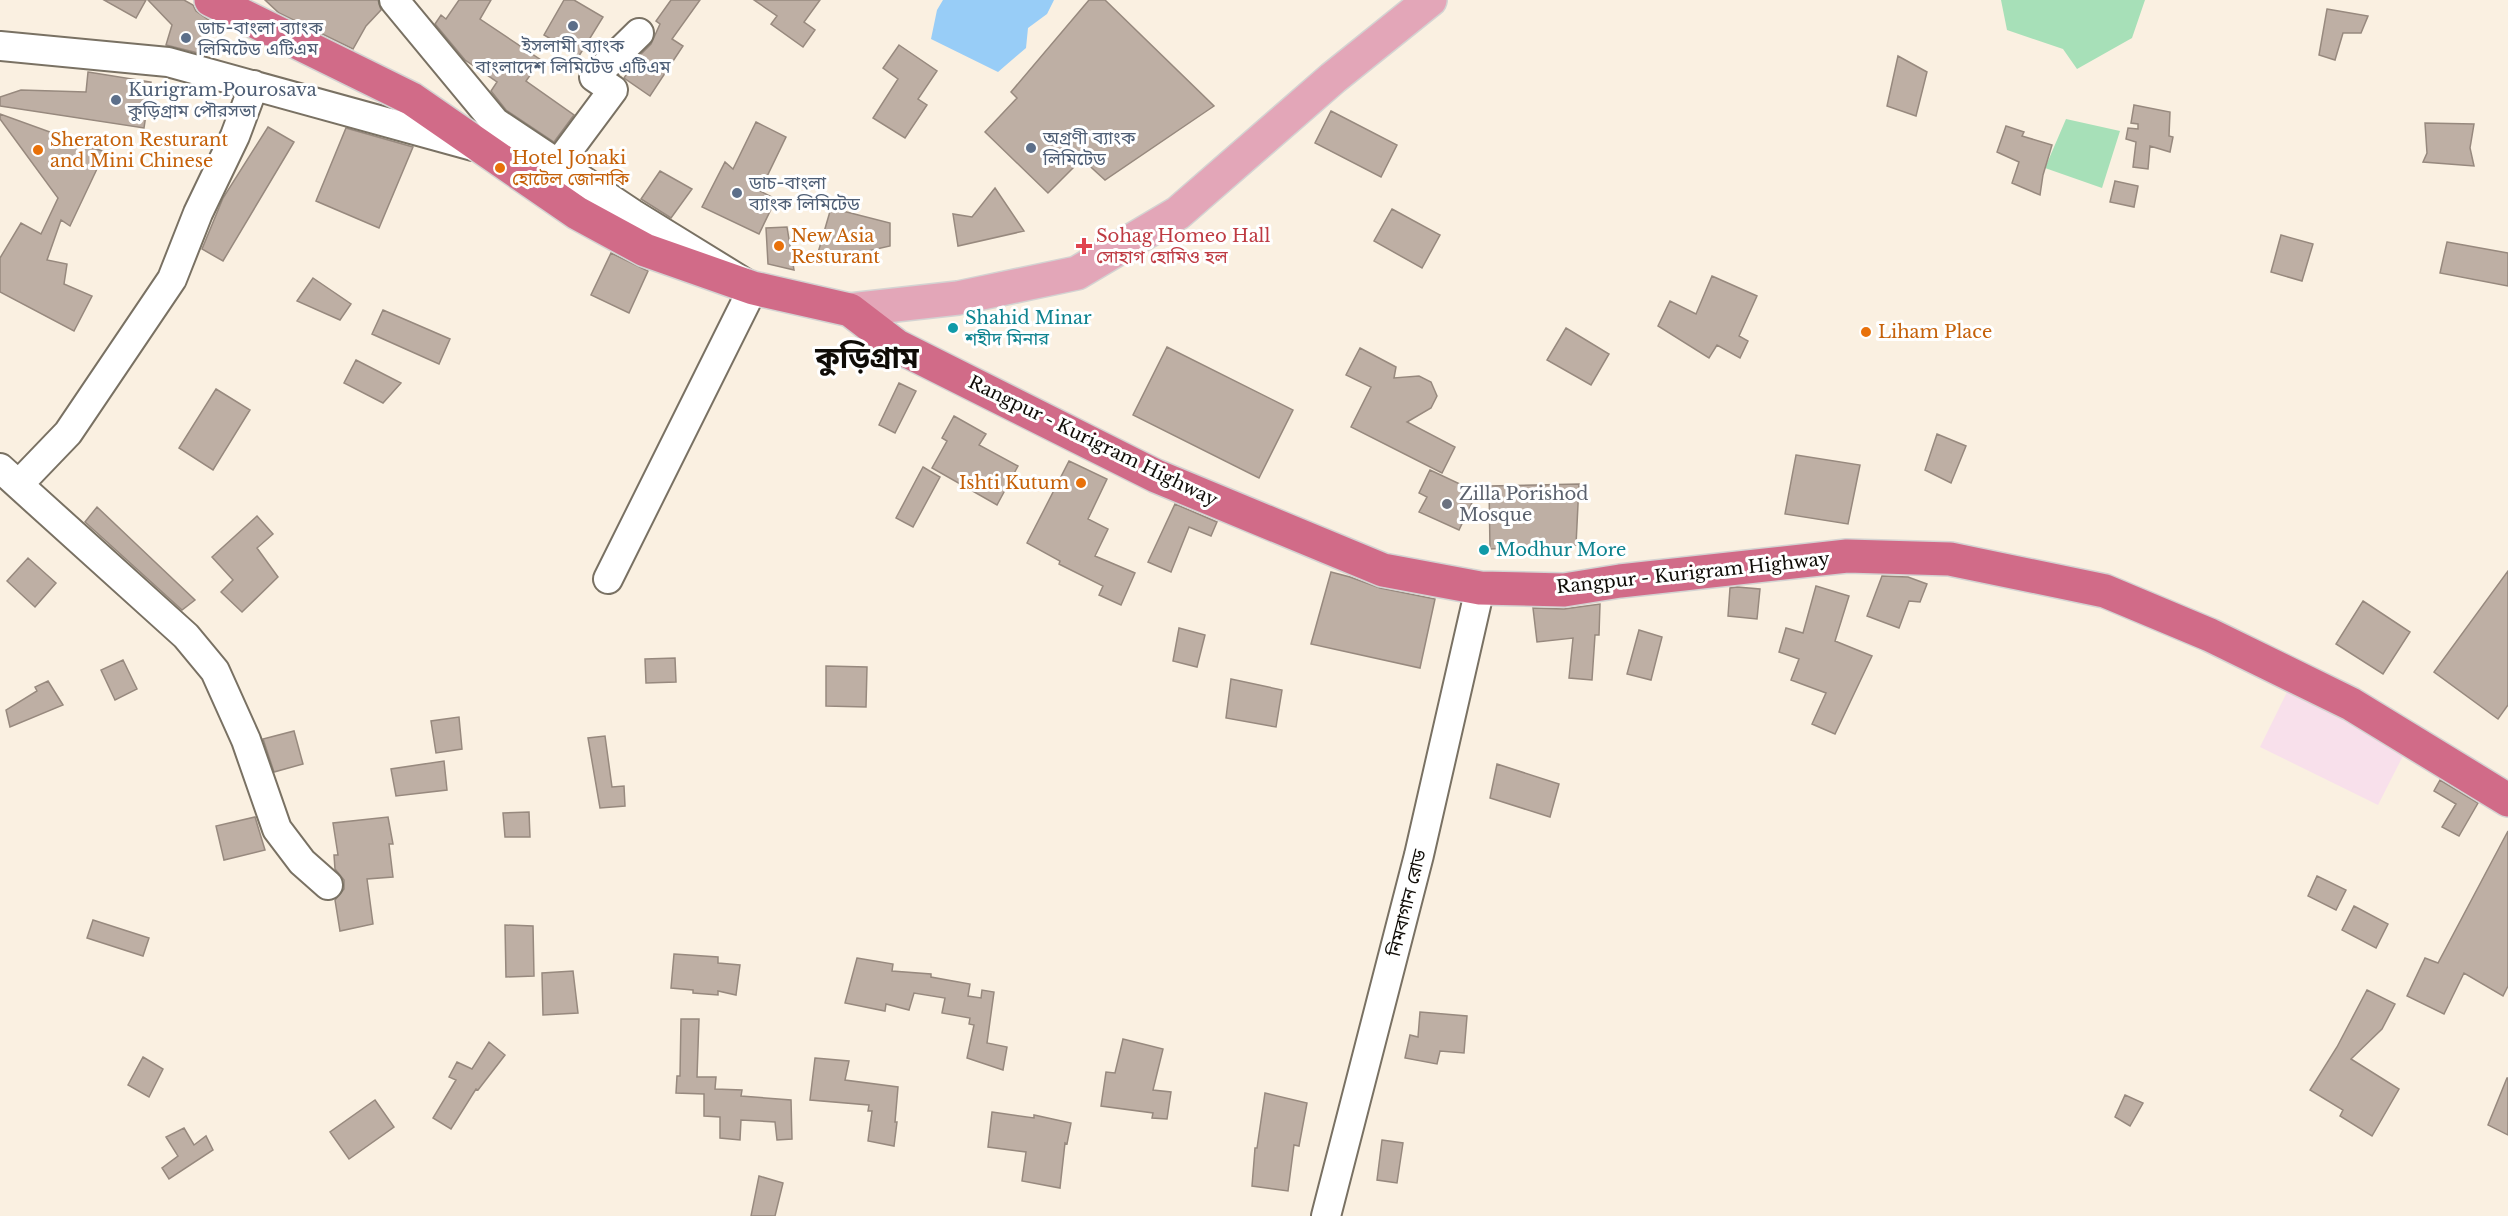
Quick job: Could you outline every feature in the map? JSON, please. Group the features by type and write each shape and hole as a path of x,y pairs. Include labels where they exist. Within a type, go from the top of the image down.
{"highway":[{"path":"211,0 412,99 577,213 645,250 753,288 850,309"},
{"name":"Rangpur - Kurigram Highway","path":"850,309 897,346 1156,476 1383,570 1480,588 1564,590 1620,581 1847,556 1950,559 2105,591 2210,635 2351,704 2508,800"}],"main road":[{"path":"850,309 958,298 1077,273 1178,213 1333,78 1430,0"}],"street":[{"path":"394,0 495,122 633,214 753,288 608,579"},
{"path":"558,164 613,90 594,77 639,33"},
{"path":"0,46 168,62 480,148"},
{"path":"254,85 235,135 198,213 172,279 68,433 9,476 186,636 215,671 246,740 277,828 302,862 328,885"},
{"name":"নিমবাগান রোড","path":"1326,1216 1419,855 1480,588"}],"shaded area":[{"path":"2288,690 2407,748 2378,805 2260,747"}],"green space":[{"path":"2001,0 2145,0 2132,38 2077,69 2063,49 2007,30"},
{"path":"2066,119 2120,131 2102,188 2045,168"}],"water":[{"path":"943,0 1054,0 1047,14 1028,28 1026,48 998,72 931,39 937,10"}],"building":[{"path":"104,0 146,0 136,18"},
{"name":"ডাচ-বাংলা ব্যাংক লিমিটেড এটিএম","path":"148,0 184,0 210,21 198,53 166,45 172,25"},
{"path":"265,0 378,0 381,10 366,26 353,49 279,13"},
{"path":"459,0 491,0 480,19 541,60 526,81 574,115 554,142 506,110 491,91 497,82 465,60 435,24 441,15 446,19"},
{"name":"ইসলামী ব্যাংক বাংলাদেশ লিমিটেড এটিএম","path":"564,0 574,0 603,17 579,56 544,35"},
{"path":"671,0 700,0 672,39 683,46 650,96 624,78 636,59 651,44 660,24 656,21"},
{"path":"754,0 820,0 804,22 815,30 803,47 771,24 777,16"},
{"path":"1089,0 1105,0 1214,106 1105,180 1082,159 1048,193 985,132 1017,98 1011,92"},
{"path":"2327,9 2368,16 2361,33 2343,33 2335,60 2319,55"},
{"path":"899,45 937,71 918,99 927,105 905,138 873,118 898,79 883,68"},
{"path":"1898,56 1927,72 1916,116 1887,106"},
{"name":"Kurigram Pourosava কুড়িগ্রাম পৌরসভা","path":"88,72 151,82 144,128 0,106 0,97 21,90 86,92"},
{"path":"2134,105 2170,112 2169,136 2173,137 2170,152 2150,146 2148,169 2133,167 2136,142 2126,139 2128,128 2138,129 2138,124 2131,123"},
{"path":"1331,111 1397,145 1381,177 1315,143"},
{"path":"0,114 105,152 70,226 61,220 47,260 67,264 64,284 92,296 74,331 0,292 0,258 21,223 41,234 58,198 0,119"},
{"path":"756,122 786,137 760,191 776,199 759,234 702,207 725,162 733,169"},
{"path":"2425,123 2474,124 2470,148 2474,166 2423,162 2427,153"},
{"path":"2006,126 2024,132 2022,136 2052,145 2040,195 2012,183 2019,162 1997,152"},
{"path":"268,127 294,142 223,261 202,249 223,198"},
{"path":"346,128 413,147 379,228 316,201"},
{"path":"660,171 692,189 671,218 641,199"},
{"path":"2115,181 2138,186 2134,207 2110,202"},
{"path":"995,188 1024,231 958,246 953,214 972,217"},
{"path":"831,208 890,223 890,246 815,263"},
{"path":"1392,209 1440,235 1422,268 1374,241"},
{"name":"New Asia Resturant","path":"787,227 794,270 768,264 766,228"},
{"path":"2281,235 2313,244 2302,281 2271,272"},
{"path":"2447,242 2508,253 2508,286 2440,273"},
{"path":"611,253 648,271 629,313 591,295"},
{"path":"1712,276 1757,296 1739,336 1748,341 1740,358 1717,345 1709,358 1658,326 1670,301 1696,314"},
{"path":"313,278 351,304 340,320 297,301"},
{"path":"383,310 450,339 439,364 372,334"},
{"path":"1566,328 1609,354 1591,385 1547,360"},
{"path":"1167,347 1293,410 1259,478 1133,415"},
{"path":"1360,348 1396,367 1394,378 1419,376 1431,382 1437,396 1431,408 1407,422 1455,447 1442,473 1351,427 1371,387 1346,375"},
{"path":"356,360 401,383 383,403 344,383"},
{"path":"899,383 916,391 895,433 879,425"},
{"path":"216,389 250,410 213,470 179,448"},
{"path":"954,416 986,434 979,445 1018,466 997,505 932,468 947,441 942,438"},
{"path":"1937,434 1966,446 1951,483 1925,470"},
{"path":"1796,455 1860,465 1848,524 1785,514"},
{"path":"1069,461 1107,479 1088,519 1108,529 1095,556 1135,573 1121,605 1099,595 1103,586 1059,564 1060,561 1027,543"},
{"path":"923,467 940,477 913,527 896,518"},
{"name":"Zilla Porishod Mosque","path":"1430,470 1477,492 1459,530 1419,512 1427,497 1419,493"},
{"path":"1579,484 1576,545 1490,549 1489,486"},
{"path":"1175,504 1217,522 1211,536 1189,527 1171,572 1148,562"},
{"path":"97,507 195,600 182,610 85,522"},
{"path":"257,516 273,534 257,548 278,577 242,612 221,592 233,580 212,557"},
{"path":"28,558 56,583 35,607 7,581"},
{"path":"2508,571 2508,705 2498,719 2434,672"},
{"path":"1331,572 1380,588 1435,599 1420,668 1311,644"},
{"path":"1882,576 1908,577 1927,584 1920,602 1909,601 1899,628 1867,616"},
{"path":"1816,586 1849,596 1835,641 1872,656 1835,734 1812,724 1826,693 1791,680 1799,659 1779,652 1786,628 1803,633"},
{"path":"1730,588 1760,589 1757,619 1728,616"},
{"path":"2363,601 2410,632 2383,674 2336,644"},
{"path":"1600,604 1599,635 1595,635 1592,680 1569,678 1573,638 1537,642 1533,608 1564,609"},
{"path":"1179,628 1205,635 1197,667 1173,661"},
{"path":"1639,630 1662,637 1651,680 1627,674"},
{"path":"675,658 676,682 646,683 645,659"},
{"path":"123,660 137,689 115,700 101,670"},
{"path":"826,666 867,667 866,707 826,706"},
{"path":"1231,679 1282,690 1276,727 1226,718"},
{"path":"48,681 63,705 10,727 6,710 37,691 35,687"},
{"path":"459,717 462,749 436,753 431,721"},
{"path":"294,731 303,764 274,772 263,739"},
{"path":"605,736 612,787 624,786 625,806 600,808 588,738"},
{"path":"444,761 447,790 396,796 391,769"},
{"path":"1497,764 1559,784 1550,817 1490,798"},
{"path":"2440,780 2478,803 2459,836 2442,827 2456,804 2434,791"},
{"path":"529,812 530,837 505,837 503,813"},
{"path":"255,817 265,850 224,860 216,826"},
{"path":"388,817 393,844 389,844 393,877 367,879 373,924 340,931 335,900 344,889 344,880 335,869 334,855 338,855 333,823"},
{"path":"2508,831 2508,986 2503,996 2464,973 2444,1014 2407,996 2425,958 2438,963"},
{"path":"2317,876 2346,890 2336,910 2308,896"},
{"path":"2354,906 2388,924 2376,948 2342,930"},
{"path":"93,920 149,938 143,956 87,938"},
{"path":"505,925 533,926 534,976 506,977"},
{"path":"674,954 718,957 718,963 740,965 736,995 718,991 718,995 693,993 693,990 671,988"},
{"path":"857,958 893,964 892,971 931,974 931,977 970,984 968,996 981,998 982,990 994,992 987,1043 1007,1047 1003,1070 967,1058 974,1025 969,1024 970,1018 942,1013 945,998 914,993 909,1010 886,1004 885,1011 845,1003"},
{"path":"573,971 578,1013 543,1015 542,973"},
{"path":"2367,990 2395,1004 2382,1029 2351,1059 2399,1089 2372,1136 2340,1116 2343,1110 2310,1090 2337,1047"},
{"path":"1420,1012 1467,1016 1464,1053 1440,1051 1437,1064 1405,1058 1410,1035 1418,1037"},
{"path":"681,1019 699,1019 697,1077 716,1077 715,1089 742,1090 741,1096 791,1100 792,1139 777,1140 775,1122 741,1120 740,1140 720,1138 720,1117 704,1116 704,1094 676,1093 677,1076 680,1076"},
{"path":"1123,1039 1163,1049 1153,1090 1171,1092 1167,1119 1152,1118 1153,1113 1101,1106 1106,1072 1115,1073"},
{"path":"489,1042 505,1055 478,1090 476,1089 451,1129 433,1118 456,1080 449,1077 457,1062 472,1069"},
{"path":"143,1057 163,1069 149,1097 128,1085"},
{"path":"815,1058 849,1061 845,1080 898,1087 894,1146 868,1141 872,1111 868,1111 869,1105 810,1100"},
{"path":"2508,1078 2508,1135 2488,1125"},
{"path":"1265,1093 1307,1103 1299,1146 1294,1145 1288,1191 1252,1186 1255,1148 1257,1148"},
{"path":"2125,1095 2143,1103 2130,1126 2115,1117"},
{"path":"375,1100 394,1127 349,1159 330,1132"},
{"path":"992,1112 1034,1118 1034,1115 1071,1123 1067,1144 1065,1143 1060,1188 1022,1181 1026,1152 988,1147"},
{"path":"184,1128 194,1145 206,1136 213,1150 169,1179 162,1168 178,1156 166,1137"},
{"path":"1382,1140 1403,1143 1397,1183 1377,1180"},
{"path":"759,1176 783,1183 775,1216 751,1216"}],"place":[{"name":"ইসলামী ব্যাংক বাংলাদেশ লিমিটেড এটিএম","path":"573,26"},
{"name":"ডাচ-বাংলা ব্যাংক লিমিটেড এটিএম","path":"186,38"},
{"name":"Kurigram Pourosava কুড়িগ্রাম পৌরসভা","path":"116,100"},
{"name":"অগ্রণী ব্যাংক লিমিটেড","path":"1031,148"},
{"name":"Sheraton Resturant and Mini Chinese","path":"38,150"},
{"name":"Hotel Jonaki হোটেল জোনাকি","path":"500,168"},
{"name":"ডাচ-বাংলা ব্যাংক লিমিটেড","path":"737,193"},
{"name":"New Asia Resturant","path":"779,246"},
{"name":"Sohag Homeo Hall সোহাগ হোমিও হল","path":"1084,246"},
{"name":"Shahid Minar শহীদ মিনার","path":"953,328"},
{"name":"Liham Place","path":"1866,332"},
{"name":"Ishti Kutum","path":"1081,483"},
{"name":"Zilla Porishod Mosque","path":"1447,504"},
{"name":"Modhur More","path":"1484,550"}],"district":[{"name":"কুড়িগ্রাম","path":"867,357"}]}
